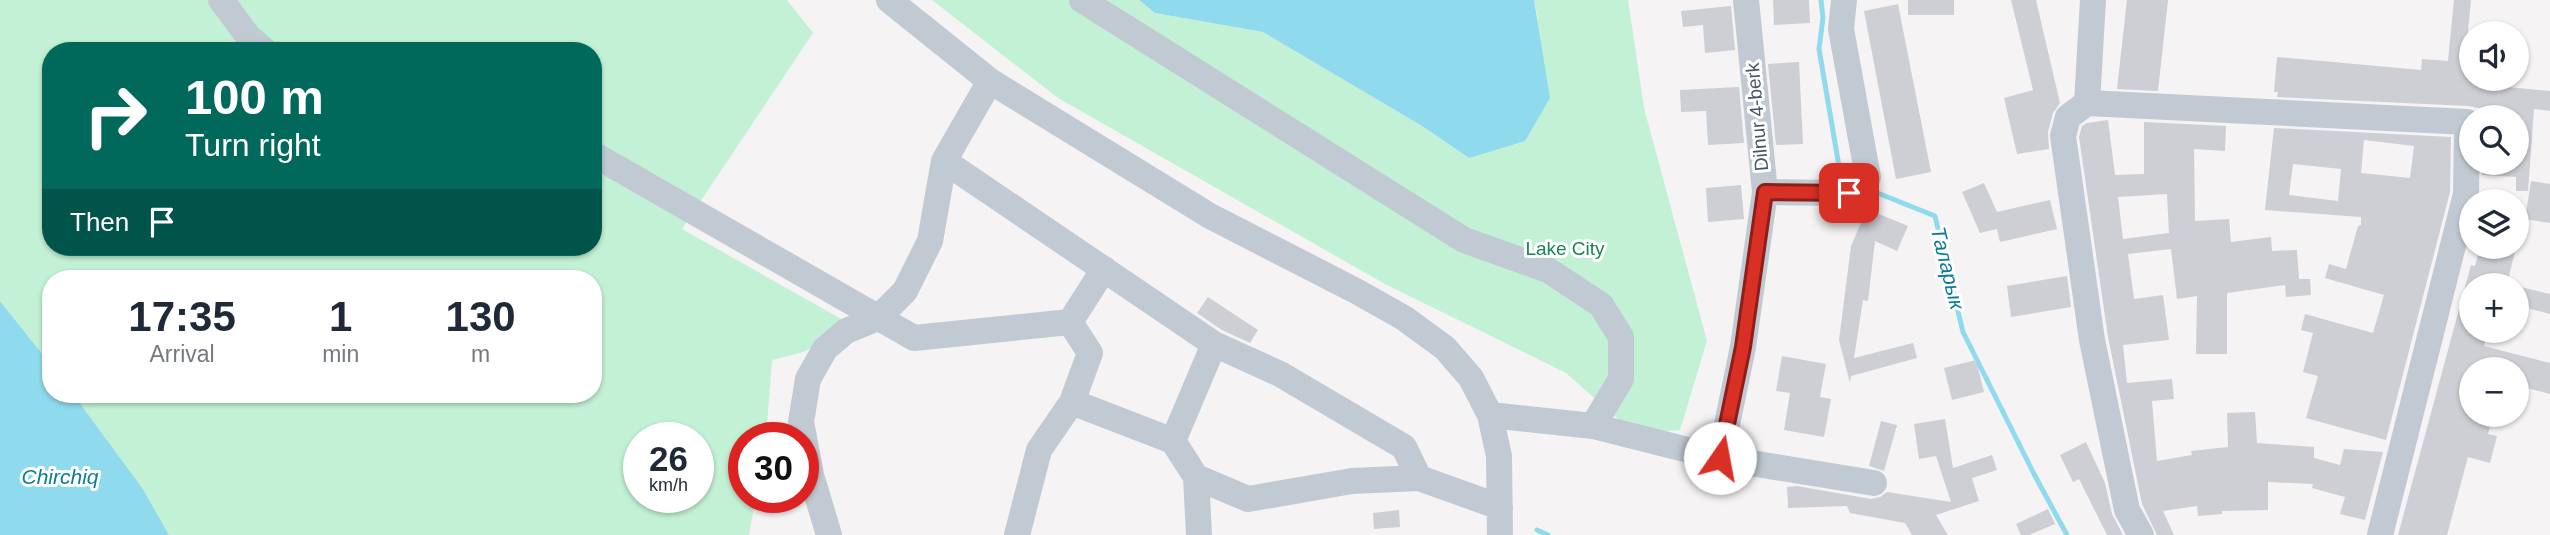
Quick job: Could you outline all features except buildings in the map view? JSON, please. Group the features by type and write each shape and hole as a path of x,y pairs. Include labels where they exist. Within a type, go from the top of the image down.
{"street":[{"path":"221,0 255,42"},
{"path":"889,0 990,82 1210,216 1404,318 1445,348 1471,378 1490,415 1499,456 1500,535"},
{"path":"1082,0 1464,240 1548,270 1601,305 1621,337 1622,379 1593,426"},
{"name":"Dilnur 4-berk","path":"1720,458 1743,347 1765,192 1746,0"},
{"path":"1765,192 1858,185 1841,29 1844,0"},
{"path":"2087,103 2093,0"},
{"path":"829,535 811,475 801,422 808,379 825,349 846,331 878,318 905,290 930,240 944,161 990,82"},
{"path":"2141,535 2127,510 2092,340 2063,136 2068,117 2087,103 2467,122 2466,194 2380,535"},
{"path":"602,159 914,338 1070,322"},
{"path":"944,161 1214,344 1280,374 1404,447 1419,478"},
{"path":"1070,322 1104,270"},
{"path":"1017,535 1039,450 1072,402 1090,353 1070,322"},
{"path":"1172,441 1214,344"},
{"path":"1072,402 1172,441 1196,477 1199,535"},
{"path":"1490,415 1593,426 1720,458 1874,483"},
{"path":"1196,477 1248,499 1352,481 1419,478 1500,507"}],"green space":[{"path":"0,0 787,0 813,33 682,229 859,329 800,353 772,360 767,422 728,422 728,513 753,513 749,535 169,535 143,489 80,403 602,403 602,270 42,270 42,354 0,301"},
{"name":"Lake City","path":"932,0 1139,0 1155,13 1263,32 1422,126 1469,158 1538,19 1534,0 1628,0 1644,108 1707,341 1680,430 1634,433 1566,373 1385,284 1058,98"}],"water":[{"path":"1139,0 1534,0 1550,98 1525,141 1469,158 1422,126 1263,32 1155,13"},
{"name":"Chirchiq","path":"0,301 42,354 42,403 80,403 143,489 169,535 0,535"}],"waterway":[{"name":"Таларык","path":"1821,0 1823,18 1819,49 1841,178 1849,182"},
{"name":"Таларык","path":"1865,188 1935,216 1963,332 2067,535"},
{"path":"1537,530 1548,535"}],"route":[{"path":"1720,458 1743,347 1765,192 1849,193"}]}
